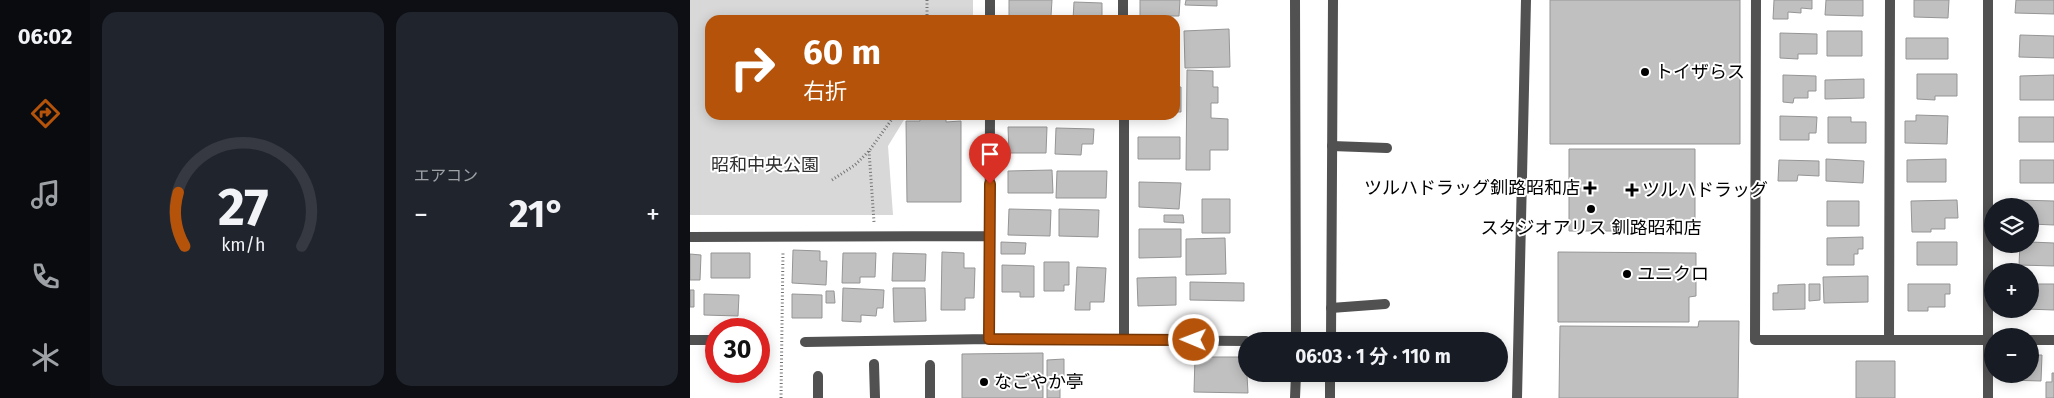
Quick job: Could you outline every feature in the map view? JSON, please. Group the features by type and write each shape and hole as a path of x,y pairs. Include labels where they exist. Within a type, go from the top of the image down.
{"street":[{"path":"990,0 990,15"},
{"path":"1123,0 1123,15"},
{"path":"1295,0 1296,332"},
{"path":"1331,332 1333,0"},
{"path":"1518,398 1526,0"},
{"path":"1756,0 1755,340 1984,340"},
{"path":"1889,339 1890,0"},
{"path":"1988,0 1990,328"},
{"path":"989,339 990,120"},
{"path":"1124,120 1124,339"},
{"path":"1332,146 1387,148"},
{"path":"690,237 990,236"},
{"path":"1331,308 1385,304"},
{"path":"805,342 989,339 1238,341"},
{"path":"690,340 705,340"},
{"path":"2039,340 2054,340"},
{"path":"874,364 875,398"},
{"path":"930,365 930,398"},
{"path":"818,376 818,398"},
{"path":"1295,398 1296,382"},
{"path":"1330,382 1330,398"},
{"path":"1988,398 1989,383"}],"path":[{"path":"927,0 927,15"},
{"path":"832,180 855,165 869,151 891,120"},
{"path":"869,151 874,222"},
{"path":"865,222 883,222"},
{"path":"780,398 784,237"}],"green space":[{"name":"昭和中央公園","path":"690,0 973,0 973,15 705,15 705,120 904,120 888,146 893,215 690,215"}],"building":[{"path":"1009,0 1052,0 1051,15 1009,15"},
{"path":"1140,0 1180,0 1179,15 1140,15"},
{"path":"1186,0 1217,0 1217,6 1185,5"},
{"name":"トイザらス","path":"1550,0 1740,0 1740,144 1550,144"},
{"path":"1774,0 1812,0 1812,9 1801,8 1801,13 1788,12 1788,19 1773,19"},
{"path":"1826,0 1863,0 1863,16 1825,15"},
{"path":"1914,0 1949,0 1948,18 1914,17"},
{"path":"2016,0 2054,0 2054,14 2015,13"},
{"path":"1074,2 1102,3 1102,15 1073,15"},
{"path":"1229,29 1230,67 1185,68 1184,31"},
{"path":"1827,31 1862,31 1862,56 1827,56"},
{"path":"1780,33 1817,34 1817,54 1798,54 1798,59 1780,58"},
{"path":"2020,35 2054,36 2054,58 2019,57"},
{"path":"1906,38 1948,38 1948,59 1906,59"},
{"path":"1187,70 1213,71 1213,87 1218,87 1218,103 1211,103 1211,118 1228,119 1228,150 1210,150 1210,170 1186,170"},
{"path":"1917,74 1957,74 1957,96 1935,96 1935,100 1917,99"},
{"path":"1783,75 1816,76 1816,91 1808,91 1808,98 1794,98 1793,103 1783,102"},
{"path":"2054,75 2054,100 2020,100 2020,76"},
{"path":"1864,79 1864,98 1825,99 1825,80"},
{"path":"1180,87 1181,87 1180,112"},
{"path":"1916,115 1948,116 1947,144 1905,143 1905,121 1916,121"},
{"path":"1780,116 1817,117 1816,133 1809,133 1809,140 1780,140"},
{"path":"1828,117 1851,117 1851,122 1866,122 1866,143 1828,143"},
{"path":"2019,117 2054,117 2054,142 2019,142"},
{"path":"906,121 961,121 961,202 907,202"},
{"path":"1008,127 1047,127 1046,153 1009,153"},
{"path":"1056,128 1094,129 1093,144 1082,144 1081,155 1055,154"},
{"path":"1138,137 1180,137 1180,159 1138,159"},
{"name":"ツルハドラッグ","path":"1569,149 1695,149 1695,231 1569,231"},
{"path":"1826,159 1864,161 1863,183 1826,181"},
{"path":"1946,159 1946,182 1907,182 1907,160"},
{"path":"1779,160 1819,161 1819,176 1798,175 1797,181 1778,181"},
{"path":"2020,160 2054,160 2054,183 2020,183"},
{"path":"1052,170 1053,193 1008,193 1008,171"},
{"path":"1057,171 1107,171 1106,198 1056,198"},
{"path":"1139,182 1181,183 1179,209 1139,207"},
{"path":"1202,199 1230,199 1230,233 1202,233"},
{"path":"1957,200 1958,218 1945,218 1945,229 1931,229 1931,232 1912,232 1911,201"},
{"path":"1827,201 1859,201 1859,226 1827,226"},
{"path":"2039,201 2054,201 2054,225 2039,224"},
{"path":"1009,209 1051,210 1050,236 1008,235"},
{"path":"1059,209 1099,210 1098,237 1059,236"},
{"path":"1164,215 1183,215 1184,223 1164,222"},
{"path":"1139,229 1181,229 1181,257 1139,258"},
{"path":"1863,237 1863,249 1858,249 1858,254 1854,254 1854,265 1827,265 1827,238"},
{"path":"1225,238 1226,274 1186,275 1186,239"},
{"path":"1001,242 1026,243 1025,254 1001,254"},
{"path":"1917,242 1957,242 1957,265 1917,265"},
{"path":"2039,242 2054,243 2054,266 2039,266 2039,263 2019,263 2020,253 2039,253"},
{"path":"793,250 820,251 820,261 827,261 826,285 792,283"},
{"path":"942,252 964,253 964,268 975,268 974,298 965,298 965,310 941,310"},
{"name":"ユニクロ","path":"1558,252 1696,253 1696,296 1689,297 1689,322 1558,322"},
{"path":"711,253 750,253 750,278 711,278"},
{"path":"843,253 876,253 875,277 860,277 860,283 842,283"},
{"path":"893,253 926,254 925,281 892,281"},
{"path":"690,254 701,255 700,280 690,280"},
{"path":"1044,262 1069,262 1069,285 1064,285 1064,291 1044,291"},
{"path":"1002,265 1034,266 1034,297 1020,297 1020,292 1002,292"},
{"path":"1077,267 1106,268 1104,302 1090,302 1090,310 1075,310"},
{"path":"1868,276 1868,302 1824,303 1823,277"},
{"path":"1176,277 1176,305 1138,306 1137,278"},
{"path":"1190,282 1244,283 1244,301 1190,300"},
{"path":"1805,284 1805,309 1773,310 1773,293 1778,293 1778,285"},
{"path":"1809,284 1820,284 1820,300 1809,301"},
{"path":"1908,284 1950,284 1950,294 1945,294 1945,307 1928,307 1928,311 1908,311"},
{"path":"2039,284 2054,284 2054,310 2039,309"},
{"path":"843,288 884,290 883,308 877,308 876,316 861,315 861,322 842,321"},
{"path":"893,288 925,288 926,321 894,322"},
{"path":"690,290 694,290 694,307 690,307"},
{"path":"826,291 834,291 835,303 826,303"},
{"path":"704,294 739,295 738,316 704,315"},
{"path":"792,294 822,295 822,318 792,318"},
{"path":"1699,321 1739,321 1738,398 1559,398 1560,326 1698,327"},
{"path":"1043,353 1043,398 962,398 962,354"},
{"path":"2039,355 2042,355 2041,381 2039,381"},
{"path":"1195,357 1238,357 1238,382 1247,382 1248,393 1194,392"},
{"path":"1064,359 1064,381 1060,381 1060,398 1047,398 1047,360"},
{"path":"1856,361 1895,361 1895,398 1856,398"},
{"path":"2052,373 2054,373 2054,398 2046,398 2046,382 2052,382"}],"place":[{"name":"トイザらス","path":"1645,72"},
{"name":"ツルハドラッグ釧路昭和店","path":"1590,188"},
{"name":"ツルハドラッグ","path":"1632,190"},
{"name":"スタジオアリス 釧路昭和店","path":"1591,209"},
{"name":"ユニクロ","path":"1627,274"},
{"name":"なごやか亭","path":"984,382"}],"route":[{"path":"990,184 989,339 1194,340"}]}
